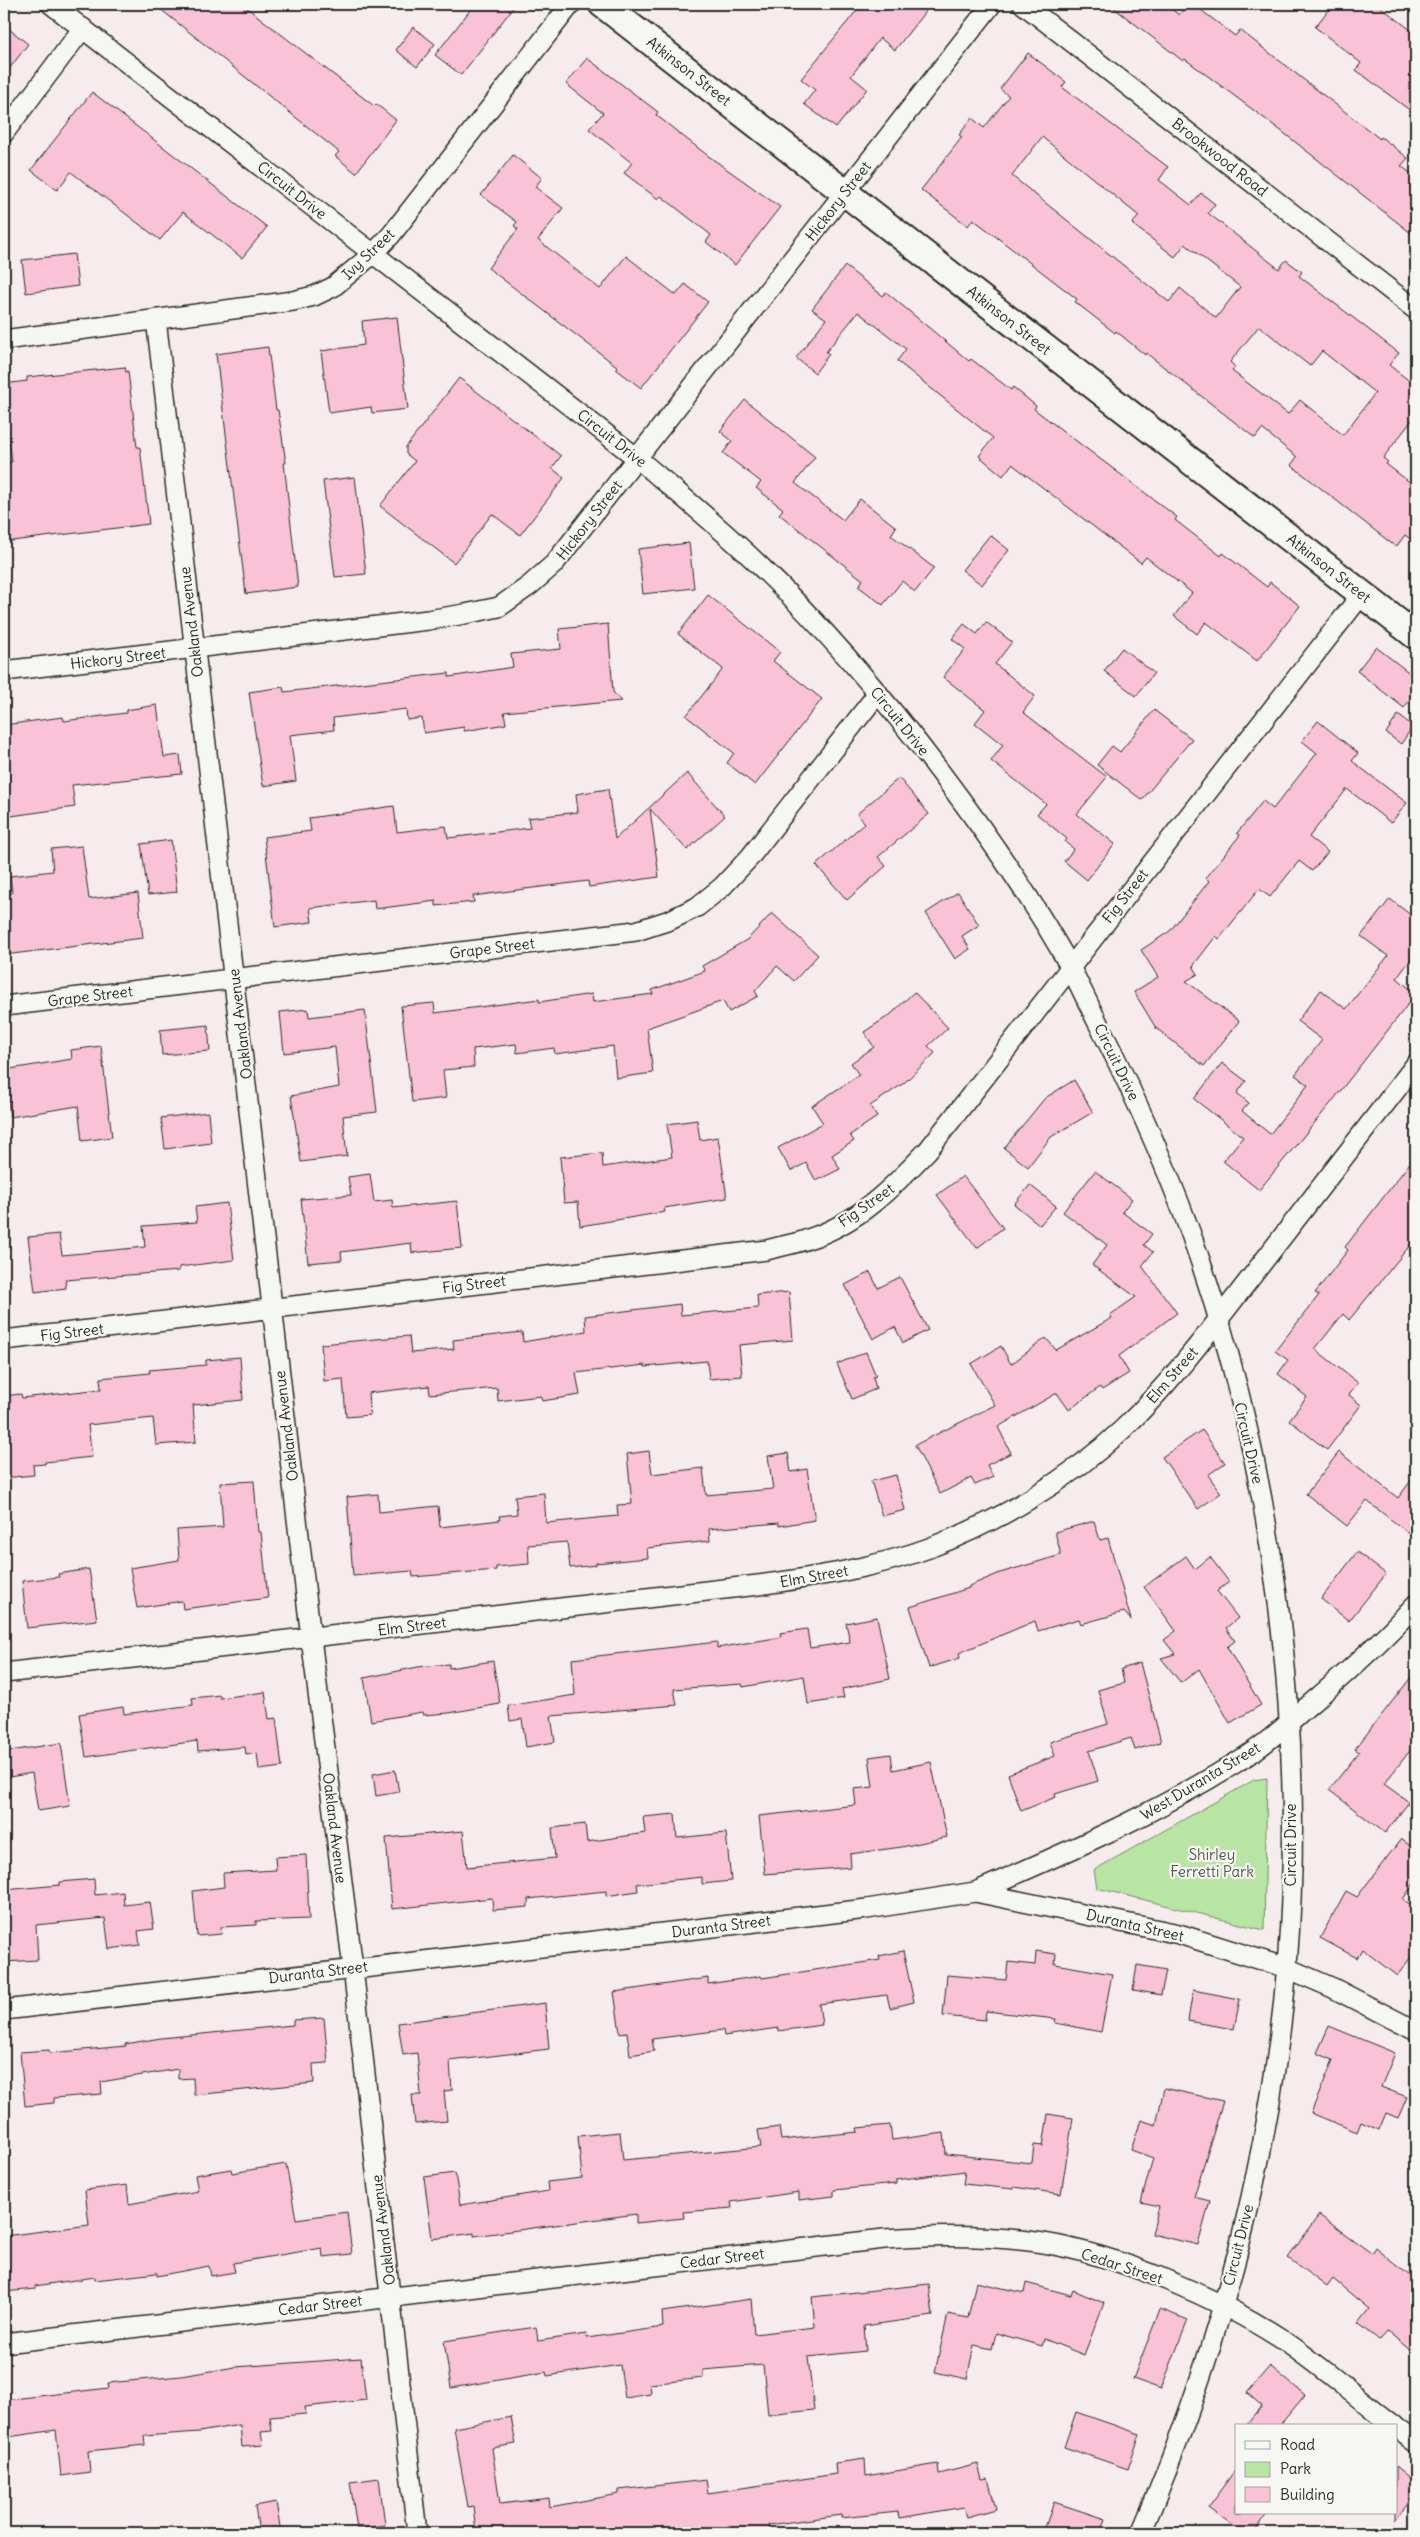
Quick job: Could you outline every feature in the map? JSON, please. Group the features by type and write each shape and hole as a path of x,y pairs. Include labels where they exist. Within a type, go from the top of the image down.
{"street":[{"name":"Circuit Drive","path":"51,4 638,458 713,522 763,568 814,621 878,693 973,816 1010,869 1070,967 1136,1101 1199,1258 1233,1374 1267,1519 1284,1662 1292,1852 1287,1968 1271,2090 1253,2185 1223,2304 1179,2439 1141,2533"},
{"name":"Ivy Street","path":"4,340 293,301 314,296 333,287 374,253 391,235 571,4"},
{"name":"Atkinson Street","path":"602,4 1416,636"},
{"name":"Hickory Street","path":"4,671 428,620 499,607 529,586 554,564 992,4"},
{"name":"Brookwood Road","path":"1023,4 1416,310"},
{"path":"4,133 83,28"},
{"name":"Oakland Avenue","path":"156,319 311,1638 353,1968 416,2533"},
{"name":"Fig Street","path":"4,1340 767,1250 810,1239 849,1220 889,1192 928,1150 1362,594"},
{"name":"Grape Street","path":"4,1006 636,931 670,920 697,906 722,887 754,850 878,693"},
{"name":"Elm Street","path":"4,1673 311,1638 818,1576 875,1565 929,1547 1012,1508 1047,1487 1088,1458 1122,1430 1154,1398 1218,1319 1416,1064"},
{"name":"West Duranta Street","path":"975,1892 1083,1846 1168,1804 1253,1752 1390,1633 1416,1604"},
{"name":"Duranta Street","path":"4,2010 353,1968 867,1910 975,1892 1179,1934 1287,1968 1333,1988 1416,2031"},
{"name":"Cedar Street","path":"4,2343 923,2236 987,2238 1045,2244 1142,2271 1223,2304 1281,2339 1391,2424"},
{"name":"Cedar Street","path":"1398,2429 1416,2443"}],"green space":[{"name":"Shirley Ferretti Park","path":"1267,1778 1264,1930 1097,1888 1094,1870 1254,1780"}],"building":[{"path":"154,4 242,4 374,106 376,104 396,120 356,173 335,156 339,152"},
{"path":"475,4 516,4 461,75 435,55"},
{"path":"862,4 931,4 895,50 880,38 851,76 867,89 836,128 804,104 815,90 801,79"},
{"path":"1109,4 1165,4 1179,15 1188,4 1193,4 1235,36 1240,30 1380,139 1381,137 1408,158 1401,166 1416,177 1416,237 1280,130 1185,59 1183,61"},
{"path":"1333,4 1377,4 1416,34 1416,115 1356,70 1361,63 1315,27"},
{"path":"4,25 28,44 4,76"},
{"path":"413,27 435,44 417,67 396,50"},
{"path":"1028,53 1066,82 1062,87 1168,167 1159,180 1191,205 1201,193 1215,204 1208,213 1279,269 1286,260 1302,272 1299,276 1399,353 1389,365 1416,386 1416,391 1408,401 1416,408 1416,415 1383,458 1388,462 1386,464 1416,487 1416,543 1405,535 1396,547 1291,465 1297,457 1262,429 1255,438 1146,353 1145,355 1116,331 1115,333 1075,302 1077,299 973,219 968,226 921,190 962,137 959,135 972,118 984,128 1009,96 1000,89","holes":["1042,137 1139,216 1132,224 1175,257 1185,244 1240,287 1216,318 1180,288 1169,302 1012,176","1259,326 1310,366 1322,351 1375,393 1343,435 1300,400 1288,414 1232,371 1235,367 1230,362"]},
{"path":"587,58 658,112 656,115 707,155 780,207 735,265 706,242 711,235 661,196 658,199 624,173 632,163 589,129 603,113 566,84"},
{"path":"92,92 267,227 242,258 183,212 160,240 71,172 57,190 31,170"},
{"path":"513,155 542,178 535,187 563,208 538,240 600,289 626,256 676,295 685,284 708,302 641,388 616,369 618,367 488,268 518,229 514,226 517,222 481,195"},
{"path":"74,254 78,286 26,293 22,260"},
{"path":"845,266 883,296 886,292 969,361 971,359 1011,390 1013,387 1036,406 1034,409 1177,517 1175,520 1221,556 1223,553 1267,587 1270,582 1300,606 1257,661 1206,622 1197,634 1174,616 1192,593 1146,557 1141,563 1012,464 1003,476 979,456 993,438 897,361 906,349 858,312 826,352 829,354 815,373 796,358 826,319 812,309"},
{"path":"397,317 408,409 372,413 371,407 329,413 321,351 364,345 362,321"},
{"path":"268,347 276,410 278,410 286,463 284,463 298,587 246,594 216,354"},
{"path":"125,367 126,372 128,371 137,447 140,447 149,524 4,542 4,463 12,462 4,403 4,384 27,381 27,377"},
{"path":"459,378 561,456 552,468 564,478 520,535 492,514 454,563 380,506 415,461 406,454 406,447"},
{"path":"745,400 815,457 795,483 843,520 860,499 896,527 891,535 934,568 915,592 902,581 883,605 858,586 863,580 779,514 783,509 756,488 761,482 723,453 732,441 720,431"},
{"path":"355,477 366,574 335,577 323,481"},
{"path":"990,535 1009,550 982,585 962,570"},
{"path":"689,543 694,588 643,594 638,549"},
{"path":"708,595 780,652 773,661 822,699 755,785 727,763 734,753 686,716 723,669 678,634"},
{"path":"986,622 1012,642 995,664 1035,696 1023,712 1107,777 1077,814 1115,844 1087,880 1064,861 1074,849 1065,842 1067,839 1037,814 1046,804 991,761 1003,745 975,723 985,710 943,677 965,649 952,639 964,624 977,634"},
{"path":"608,624 613,692 621,701 504,712 506,724 464,731 464,727 424,733 422,718 407,720 406,709 333,718 334,730 290,735 296,781 263,786 249,692 283,687 284,692 449,673 449,677 513,667 511,654 561,649 559,629"},
{"path":"1376,647 1416,678 1416,692 1404,708 1357,671"},
{"path":"1122,648 1154,673 1136,696 1104,671"},
{"path":"157,705 164,757 180,755 182,774 72,785 75,807 4,817 4,725 63,717 64,721 126,713 126,710"},
{"path":"1154,710 1192,739 1142,800 1097,765 1112,746 1120,752"},
{"path":"1398,715 1413,726 1401,744 1386,733"},
{"path":"1318,721 1358,753 1352,761 1407,803 1391,823 1347,789 1309,837 1328,852 1312,871 1299,861 1270,897 1259,889 1219,939 1216,936 1193,966 1198,974 1186,981 1239,1021 1204,1066 1156,1028 1134,992 1158,977 1141,950 1170,931 1209,881 1206,878 1240,835 1237,833 1263,801 1273,809 1317,753 1302,741"},
{"path":"687,773 725,816 687,850 650,809 659,877 589,887 588,881 525,889 473,896 474,902 436,906 436,901 375,909 374,900 310,908 312,922 275,927 264,837 311,831 309,818 394,806 397,832 446,826 448,838 530,828 528,818 578,812 576,794 608,789 615,839"},
{"path":"899,778 929,814 878,857 886,866 847,900 816,865 865,823 857,814"},
{"path":"171,840 177,892 148,895 141,844"},
{"path":"82,846 89,899 138,893 143,938 4,955 4,894 12,893 10,876 53,871 51,849"},
{"path":"958,892 979,925 962,936 970,949 955,959 926,913"},
{"path":"1390,899 1416,919 1416,952 1397,978 1416,994 1331,1103 1259,1190 1223,1161 1243,1137 1194,1099 1222,1063 1246,1081 1237,1093 1249,1103 1242,1111 1270,1134 1308,1085 1295,1075 1322,1040 1297,1021 1321,990 1346,1009 1388,956 1361,936"},
{"path":"772,913 818,955 794,981 777,966 755,991 758,996 729,1012 723,1001 647,1028 653,1073 616,1078 613,1046 555,1054 554,1048 517,1053 516,1044 473,1049 474,1067 443,1070 446,1098 412,1102 401,1006 434,1003 435,1013 539,999 539,1002 592,994 593,1002 653,994 652,990 705,971 702,966 748,939"},
{"path":"914,992 948,1028 928,1046 935,1053 904,1083 870,1106 877,1117 850,1135 854,1141 832,1155 840,1169 816,1181 806,1163 791,1171 778,1148 823,1123 812,1106 859,1075 851,1063 874,1047 864,1032 890,1015"},
{"path":"308,1009 309,1017 365,1010 377,1112 343,1116 347,1156 301,1162 291,1096 339,1087 335,1047 284,1053 280,1012"},
{"path":"208,1025 210,1051 162,1055 160,1030"},
{"path":"101,1046 112,1137 82,1141 78,1106 10,1117 4,1070 72,1059 71,1050"},
{"path":"1074,1080 1093,1112 1051,1137 1028,1167 1004,1148 1045,1098"},
{"path":"208,1112 211,1143 165,1149 161,1118"},
{"path":"697,1120 700,1140 718,1137 727,1198 664,1208 665,1212 580,1226 578,1202 564,1203 560,1157 602,1153 603,1167 672,1157 667,1124"},
{"path":"1416,1155 1416,1238 1349,1320 1343,1314 1315,1349 1358,1383 1349,1395 1361,1405 1327,1450 1289,1420 1307,1397 1278,1374 1288,1360 1275,1351 1319,1295 1315,1293 1348,1250 1345,1247"},
{"path":"1095,1171 1132,1199 1122,1212 1152,1234 1144,1245 1153,1252 1142,1266 1177,1313 1119,1356 1129,1373 1102,1390 1100,1387 1069,1410 1057,1393 998,1427 1011,1453 987,1465 993,1477 975,1485 971,1478 940,1494 915,1445 995,1405 971,1364 1001,1346 1011,1364 1046,1338 1056,1350 1112,1318 1110,1315 1136,1297 1092,1265 1107,1245 1063,1212"},
{"path":"370,1174 374,1202 392,1200 393,1208 457,1201 462,1248 412,1253 411,1243 341,1252 342,1260 308,1263 301,1199 351,1195 348,1177"},
{"path":"963,1176 1003,1228 977,1248 937,1195"},
{"path":"1030,1185 1056,1206 1040,1225 1014,1204"},
{"path":"227,1203 234,1260 179,1267 179,1271 65,1280 66,1288 35,1292 28,1237 59,1234 62,1255 145,1247 143,1226 197,1222 195,1207"},
{"path":"870,1272 878,1288 900,1277 928,1330 903,1343 895,1327 873,1339 845,1285"},
{"path":"789,1292 793,1340 739,1345 742,1376 709,1379 707,1361 645,1367 645,1365 576,1373 580,1395 542,1401 541,1396 498,1401 497,1388 430,1394 429,1386 368,1393 370,1415 346,1417 343,1379 324,1381 321,1344 409,1336 411,1353 454,1349 453,1340 522,1332 523,1342 586,1331 585,1316 680,1304 681,1315 758,1308 757,1295"},
{"path":"866,1352 876,1376 873,1377 876,1389 852,1399 837,1364"},
{"path":"240,1357 243,1400 193,1405 196,1442 156,1445 153,1418 88,1425 92,1457 45,1462 45,1464 33,1465 34,1475 4,1478 4,1396 21,1394 22,1398 101,1389 100,1378 150,1373 149,1370 206,1365 206,1360"},
{"path":"1202,1430 1225,1463 1208,1475 1221,1493 1198,1509 1162,1457"},
{"path":"649,1451 652,1474 703,1468 706,1495 773,1489 768,1456 788,1453 791,1472 807,1469 815,1520 779,1526 779,1523 709,1529 710,1541 647,1548 648,1558 596,1563 596,1565 570,1568 567,1542 528,1545 529,1564 496,1567 496,1570 413,1577 412,1571 353,1576 347,1497 378,1494 379,1512 438,1506 440,1527 500,1520 499,1516 517,1514 515,1496 544,1493 546,1523 618,1516 617,1505 632,1504 627,1454"},
{"path":"1339,1452 1398,1498 1416,1474 1416,1539 1367,1501 1347,1526 1306,1494"},
{"path":"896,1475 905,1510 882,1516 871,1481"},
{"path":"254,1481 258,1532 261,1532 268,1598 183,1609 182,1601 137,1608 130,1568 179,1560 177,1530 223,1527 220,1483"},
{"path":"1094,1521 1100,1540 1108,1538 1131,1620 1124,1612 1081,1624 1079,1619 1038,1631 1035,1621 959,1653 960,1658 929,1668 910,1607 969,1588 969,1586 1000,1573 1061,1555 1055,1532"},
{"path":"1357,1552 1386,1574 1349,1621 1321,1599"},
{"path":"1186,1556 1195,1569 1210,1557 1229,1582 1217,1591 1238,1618 1226,1628 1235,1641 1227,1647 1261,1705 1230,1723 1199,1669 1181,1683 1161,1658 1175,1654 1164,1640 1176,1631 1144,1587"},
{"path":"89,1569 97,1620 27,1628 22,1581 59,1577 58,1574"},
{"path":"877,1617 890,1679 842,1689 844,1698 808,1704 804,1676 743,1687 742,1684 674,1689 677,1705 551,1716 555,1742 526,1747 522,1719 510,1721 508,1706 575,1695 572,1659 717,1642 717,1648 781,1637 780,1633 807,1629 810,1648 850,1642 846,1623"},
{"path":"493,1661 500,1704 449,1713 423,1715 422,1712 371,1721 364,1678 418,1667 449,1664 449,1668"},
{"path":"1140,1663 1161,1742 1135,1750 1131,1738 1089,1751 1098,1781 1055,1794 1056,1797 1021,1811 1008,1774 1055,1756 1050,1742 1108,1724 1098,1690 1124,1683 1121,1669"},
{"path":"1416,1671 1416,1743 1384,1784 1409,1802 1385,1833 1329,1790 1359,1752 1355,1749"},
{"path":"265,1692 269,1719 276,1718 282,1767 259,1770 257,1753 246,1755 245,1747 198,1751 197,1741 86,1757 79,1714 123,1707 124,1714 193,1705 192,1698 220,1695 220,1698"},
{"path":"61,1743 70,1806 38,1811 32,1773 4,1778 4,1752"},
{"path":"891,1754 893,1770 931,1762 947,1837 902,1847 850,1854 851,1867 765,1874 759,1816 856,1805 854,1789 873,1787 869,1757"},
{"path":"395,1770 399,1792 376,1796 373,1774"},
{"path":"675,1814 677,1838 726,1833 731,1881 702,1884 702,1877 637,1884 638,1891 606,1896 606,1891 528,1899 528,1907 493,1910 492,1898 392,1909 386,1838 463,1831 467,1867 555,1858 552,1828 585,1824 587,1842 645,1833 643,1817"},
{"path":"1401,1839 1416,1850 1416,1881 1403,1899 1416,1909 1416,1950 1397,1976 1362,1949 1357,1958 1320,1938 1346,1891 1357,1897"},
{"path":"306,1855 309,1919 256,1921 256,1925 221,1927 222,1934 197,1936 193,1891 224,1887 223,1873 276,1870 275,1857"},
{"path":"94,1879 95,1895 123,1892 124,1905 150,1902 154,1929 138,1931 140,1945 109,1949 105,1918 36,1925 38,1960 4,1962 4,1890 60,1885 60,1882"},
{"path":"903,1951 914,2002 890,2008 887,1995 819,2004 822,2025 778,2031 778,2028 724,2036 723,2030 652,2039 654,2051 630,2055 627,2032 620,2033 614,1992 708,1978 708,1984 761,1976 762,1978 880,1960 879,1956"},
{"path":"1036,1951 1056,1954 1055,1964 1112,1974 1101,2032 1055,2023 1056,2019 986,2011 985,2020 943,2016 947,1975 1006,1980 1008,1962 1035,1965"},
{"path":"1137,1965 1166,1970 1161,1995 1133,1990"},
{"path":"1193,1990 1240,1999 1234,2029 1188,2021"},
{"path":"545,2003 549,2049 450,2061 452,2090 444,2091 447,2121 415,2124 412,2095 421,2095 417,2053 403,2055 398,2023"},
{"path":"324,2018 328,2063 313,2064 314,2083 194,2095 193,2078 178,2079 178,2069 101,2082 102,2094 54,2098 54,2103 25,2106 20,2052 49,2050 50,2053 126,2046 125,2044 161,2038 293,2025 293,2020"},
{"path":"1329,2026 1395,2053 1381,2087 1407,2097 1398,2118 1386,2113 1379,2130 1361,2122 1357,2132 1311,2113 1333,2060 1317,2053"},
{"path":"1164,2088 1223,2101 1194,2197 1210,2201 1198,2245 1152,2234 1159,2206 1141,2202 1153,2158 1131,2150 1141,2120 1156,2125"},
{"path":"1048,2114 1073,2118 1061,2194 1014,2187 1014,2189 963,2184 965,2171 896,2180 896,2184 834,2190 834,2196 799,2200 799,2192 731,2202 732,2208 683,2212 684,2218 636,2223 636,2214 474,2236 474,2233 432,2239 424,2177 455,2173 460,2205 548,2191 547,2182 582,2178 578,2136 620,2132 623,2160 761,2147 758,2130 779,2127 781,2140 858,2132 857,2128 890,2125 892,2140 944,2133 946,2154 1032,2163 1034,2145 1043,2146"},
{"path":"286,2164 296,2219 347,2212 352,2254 323,2257 322,2248 233,2263 235,2272 211,2276 209,2266 157,2276 157,2273 95,2280 95,2277 35,2286 36,2289 4,2292 4,2236 89,2225 85,2190 127,2185 129,2204 198,2191 195,2175 231,2169 232,2173"},
{"path":"1319,2215 1371,2253 1375,2247 1416,2281 1416,2355 1387,2331 1379,2340 1358,2323 1369,2309 1333,2279 1327,2287 1288,2258"},
{"path":"976,2282 1024,2293 1026,2283 1071,2295 1073,2290 1104,2303 1084,2355 1044,2339 1042,2346 996,2333 992,2349 974,2345 967,2379 935,2372 948,2314 968,2318"},
{"path":"929,2284 933,2316 864,2326 866,2351 808,2357 814,2410 768,2415 763,2365 703,2370 703,2378 650,2384 651,2394 625,2398 620,2365 547,2376 546,2372 451,2388 444,2341 536,2327 538,2341 586,2334 587,2338 663,2327 662,2312 751,2299 754,2334 815,2327 812,2297"},
{"path":"1160,2309 1188,2320 1161,2389 1133,2379"},
{"path":"361,2358 366,2400 305,2407 306,2414 270,2417 272,2431 261,2432 263,2445 242,2447 240,2425 199,2432 144,2436 145,2445 88,2451 90,2472 61,2476 56,2430 8,2437 4,2400 109,2388 108,2383 181,2376 235,2367"},
{"path":"1270,2366 1305,2395 1281,2424 1248,2424 1262,2406 1247,2393"},
{"path":"1076,2412 1140,2434 1128,2469 1064,2447"},
{"path":"511,2417 516,2444 492,2448 500,2504 549,2498 550,2507 619,2494 619,2490 706,2480 708,2493 836,2474 835,2463 865,2459 866,2476 938,2464 939,2474 978,2464 982,2480 988,2479 996,2509 967,2517 964,2507 899,2518 898,2512 841,2518 841,2515 768,2525 770,2533 476,2533 473,2506 468,2507 454,2428"},
{"path":"1398,2468 1416,2482 1416,2494 1396,2519 1396,2514 1398,2514"},
{"path":"1235,2470 1235,2514 1267,2514 1254,2533 1243,2533 1208,2507"},
{"path":"379,2478 385,2525 357,2529 350,2482"},
{"path":"276,2502 281,2533 259,2533 255,2506"},
{"path":"1054,2502 1105,2519 1100,2533 1043,2533"}]}
